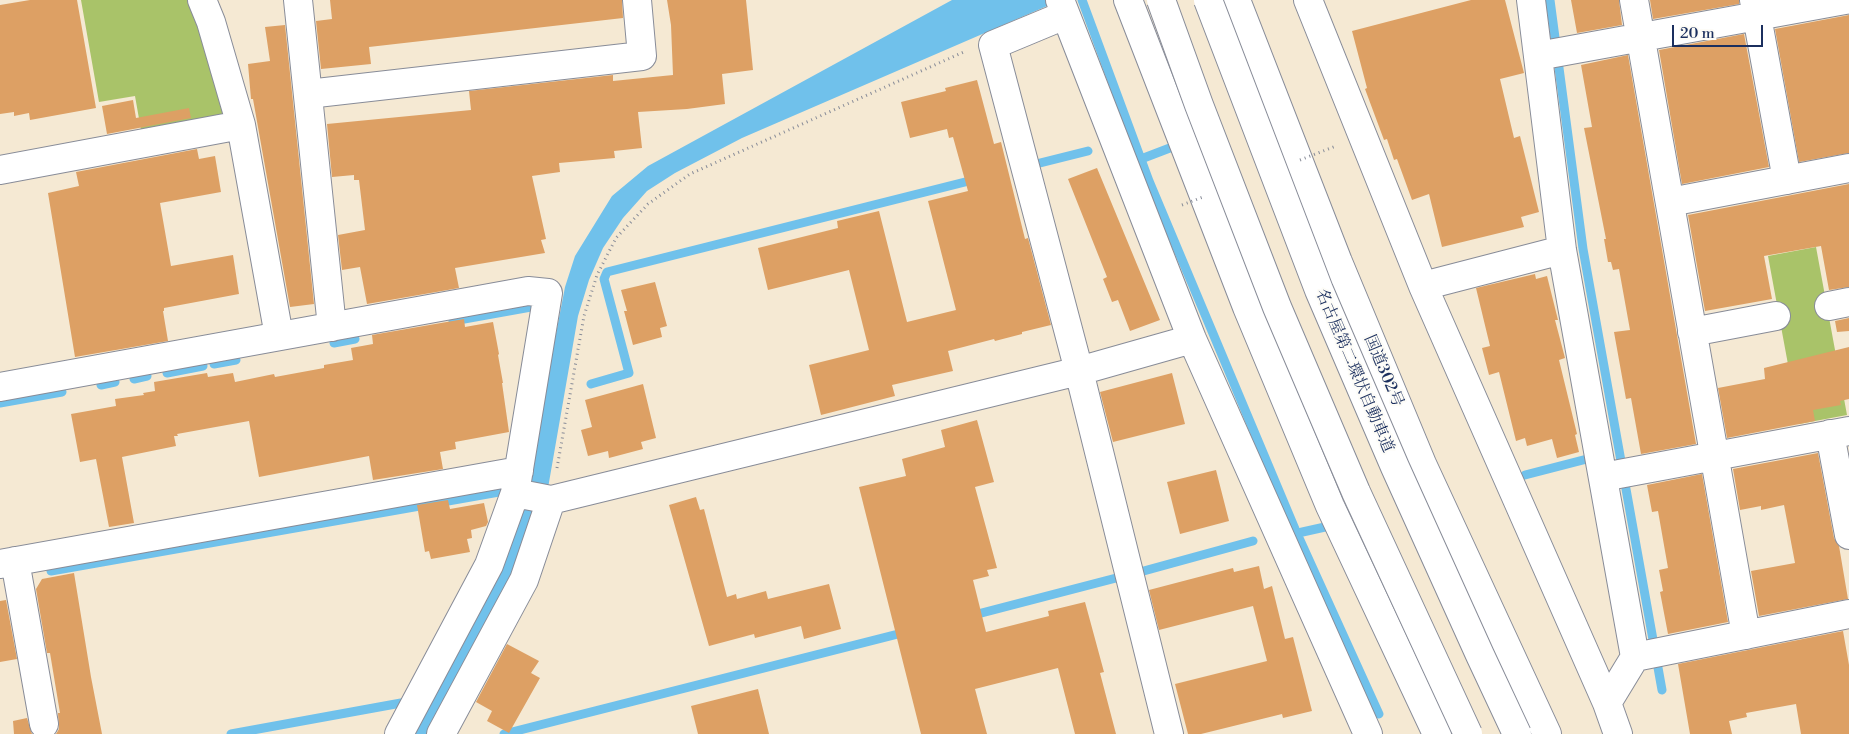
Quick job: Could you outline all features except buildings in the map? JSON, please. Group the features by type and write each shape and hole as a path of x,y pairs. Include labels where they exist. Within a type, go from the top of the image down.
{"main road":[{"path":"202,0 212,22 241,125 278,336"},
{"path":"298,0 332,327"},
{"path":"308,94 642,56 636,0"},
{"path":"1128,0 1247,307 1330,506 1437,734"},
{"path":"1161,0 1199,105 1277,307 1356,492 1468,734"},
{"name":"名古屋第二環状自動車道","path":"1208,0 1319,290 1399,476 1480,656 1518,734"},
{"name":"国道302号","path":"1236,0 1338,262 1422,464 1548,734"},
{"path":"1308,0 1423,286 1607,703 1618,734"},
{"path":"1531,0 1552,54 1562,250 1618,474 1650,654"},
{"path":"1634,0 1746,634"},
{"path":"1552,54 1641,37 1755,8 1845,0"},
{"path":"1170,734 993,45 1062,7 1192,339 1367,733"},
{"path":"1755,8 1787,180"},
{"path":"0,170 241,125"},
{"path":"1670,202 1849,168"},
{"path":"1423,286 1562,250"},
{"path":"0,387 528,291 548,293 519,486 489,565 399,734"},
{"path":"1692,332 1776,316"},
{"path":"44,724 7,562 519,486 549,500 1078,371 1192,339"},
{"path":"1618,474 1839,432 1849,535"},
{"path":"441,734 524,580 549,500"},
{"path":"1607,703 1650,654 1849,614"}],"path":[{"path":"549,500 584,316 596,276 616,238 648,204 690,174 976,47 993,45"}],"green space":[{"path":"81,0 191,0 213,58 223,116 141,130 135,96 99,102"},
{"path":"1816,247 1847,415 1799,424 1768,256"}],"water":[{"path":"952,0 1061,0 742,138 675,173 647,191 623,218 603,248 589,280 578,316 548,488 517,580 433,734 412,734 522,509 565,287 575,256 612,196 648,166"}],"waterway":[{"path":"1082,0 1149,181 1295,529 1379,714"},
{"path":"1550,0 1583,249 1662,690"},
{"path":"1141,159 1175,146"},
{"path":"1040,163 1088,151"},
{"path":"591,384 629,373 604,279 607,272 977,179"},
{"path":"453,321 531,307"},
{"path":"334,343 355,339"},
{"path":"214,364 236,360"},
{"path":"167,373 203,366"},
{"path":"134,379 147,376"},
{"path":"101,385 115,382"},
{"path":"0,403 62,392"},
{"path":"1525,475 1587,459"},
{"path":"51,571 499,492"},
{"path":"1298,533 1325,527"},
{"path":"1140,572 1253,541"},
{"path":"970,616 1120,577"},
{"path":"504,734 906,632"},
{"path":"231,734 401,703"}]}
